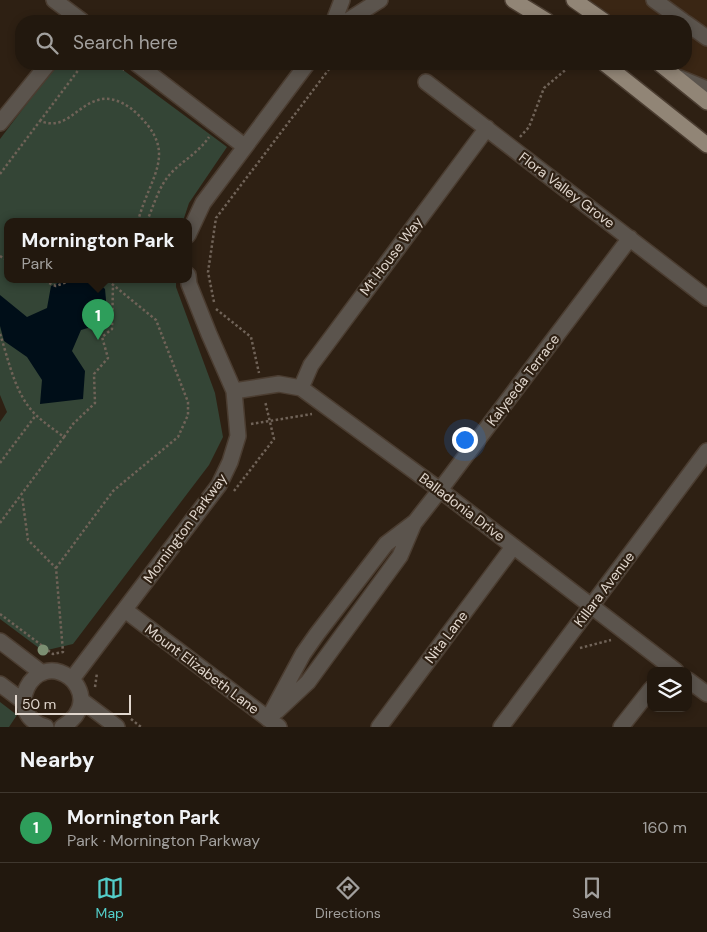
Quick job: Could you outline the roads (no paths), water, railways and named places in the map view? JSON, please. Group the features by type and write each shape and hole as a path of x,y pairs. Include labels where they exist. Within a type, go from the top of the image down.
{"main road":[{"path":"513,0 537,15"},
{"path":"574,0 595,15"},
{"path":"613,70 707,144"},
{"path":"667,70 707,102"}],"street":[{"path":"54,0 74,15"},
{"path":"336,15 342,0"},
{"path":"356,15 380,0"},
{"path":"654,0 674,15"},
{"path":"692,28 707,38"},
{"path":"0,123 43,70"},
{"path":"145,70 244,146"},
{"path":"192,226 203,203 302,70"},
{"path":"676,77 707,89"},
{"name":"Flora Valley Grove","path":"426,82 707,298"},
{"name":"Mt House Way","path":"301,388 316,357 487,128"},
{"name":"Kalyeeda Terrace","path":"270,724 304,654 317,634 386,544 414,522 440,490 630,238"},
{"name":"Mornington Parkway","path":"72,679 219,485 230,462 238,436 234,391 209,334 191,283"},
{"name":"Balladonia Drive","path":"234,391 262,385 289,384 301,388 440,490 667,667"},
{"name":"Killara Avenue","path":"501,727 707,451"},
{"name":"Kalyeeda Terrace","path":"270,724 308,682 400,556 414,522"},
{"name":"Nita Lane","path":"379,727 513,546"},
{"name":"Mount Elizabeth Lane","path":"126,610 270,724"},
{"path":"0,641 42,673"},
{"path":"39,726 26,710 24,702 29,683 42,673 58,672 72,679 81,700 77,714 62,727"},
{"path":"692,683 707,694"},
{"path":"0,684 24,702"},
{"path":"621,727 647,694"},
{"path":"81,700 121,721"}],"place":[{"name":"Mornington Park","path":"98,340"}]}
